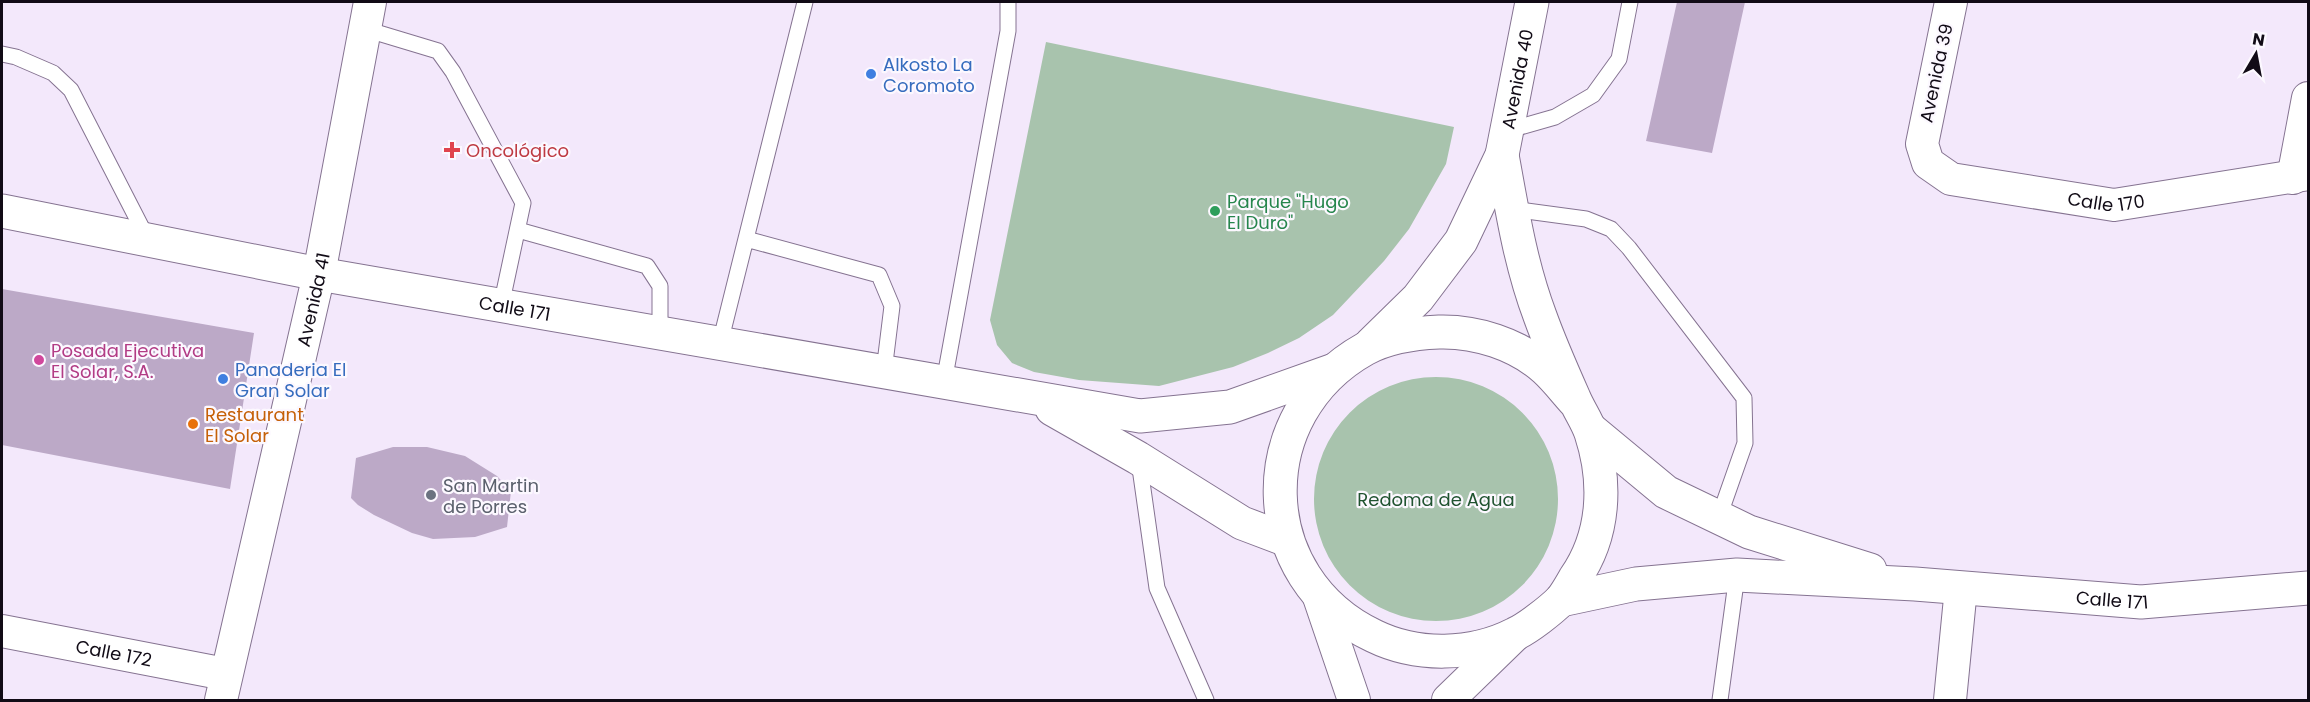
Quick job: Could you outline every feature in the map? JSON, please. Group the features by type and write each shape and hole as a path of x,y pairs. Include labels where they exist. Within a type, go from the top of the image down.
{"street":[{"name":"Avenida 40","path":"1504,143 1532,2"},
{"name":"Avenida 39","path":"1922,144 1951,2"},
{"name":"Avenida 41","path":"223,687 319,274 367,15"},
{"path":"2301,176 2308,98"},
{"path":"1448,700 1516,634 1561,600 1586,562 1600,519 1601,474 1583,416 1540,315 1520,256 1504,143"},
{"path":"1354,700 1318,597 1300,570 1287,540 1279,495 1285,448 1304,406 1334,370 1367,348 1418,298 1461,241 1504,143"},
{"name":"Calle 170","path":"1922,144 1928,163 1951,179 2114,205 2301,176"},
{"name":"Calle 171","path":"2,211 319,274 1140,417 1230,408 1334,370"},
{"path":"1367,348 1412,333 1458,332 1504,343 1544,368 1583,416 1666,492 1749,532 1915,584"},
{"path":"1029,396 1138,458 1242,523 1287,540"},
{"path":"1561,600 1636,584 1737,575 1915,584"},
{"name":"Calle 171","path":"1915,584 2141,602 2308,588"},
{"path":"1950,700 1961,588"},
{"path":"1318,597 1351,625 1390,644 1411,648 1433,652 1476,648 1516,634"},
{"name":"Calle 172","path":"2,631 223,687"}],"lane":[{"path":"720,343 805,2"},
{"path":"944,382 1008,31 1008,2"},
{"path":"1504,143 1593,95 1619,59 1630,2"},
{"path":"367,15 438,51 453,72 523,203 501,306"},
{"path":"2,54 16,57 53,73 71,90 148,240"},
{"path":"1512,209 1586,219 1611,229 1629,248 1744,398 1745,443 1719,517"},
{"path":"518,230 648,266 660,286 660,333"},
{"path":"746,239 879,275 892,306 884,371"},
{"path":"1138,458 1157,588 1206,700"},
{"path":"1720,700 1737,575"}],"green space":[{"name":"Parque \"Hugo El Duro\"","path":"1046,42 1454,127 1446,164 1409,229 1384,261 1333,315 1299,338 1233,367 1159,386 1079,380 1034,372 1012,363 997,345 990,320"},
{"name":"Redoma de Agua","path":"1436,377 1460,379 1483,386 1504,398 1522,413 1537,431 1549,452 1556,475 1558,499 1556,523 1549,546 1537,567 1522,585 1504,600 1483,612 1460,619 1436,621 1412,619 1389,612 1368,600 1350,585 1335,567 1323,546 1316,523 1314,499 1316,475 1323,452 1335,431 1350,413 1368,398 1389,386 1412,379"}],"building":[{"path":"1677,2 1745,2 1712,153 1646,141"},
{"path":"2,289 254,333 230,489 2,445"},
{"name":"San Martin de Porres","path":"393,447 427,447 465,456 497,476 511,491 507,527 475,537 433,539 412,533 358,505 351,498 356,458"}],"place":[{"name":"Alkosto La Coromoto","path":"871,74"},
{"name":"Oncológico","path":"452,150"},
{"name":"Parque \"Hugo El Duro\"","path":"1215,211"},
{"name":"Posada Ejecutiva El Solar, S.A.","path":"39,360"},
{"name":"Panaderia El Gran Solar","path":"223,379"},
{"name":"Restaurant El Solar","path":"193,424"},
{"name":"San Martin de Porres","path":"431,495"}]}
